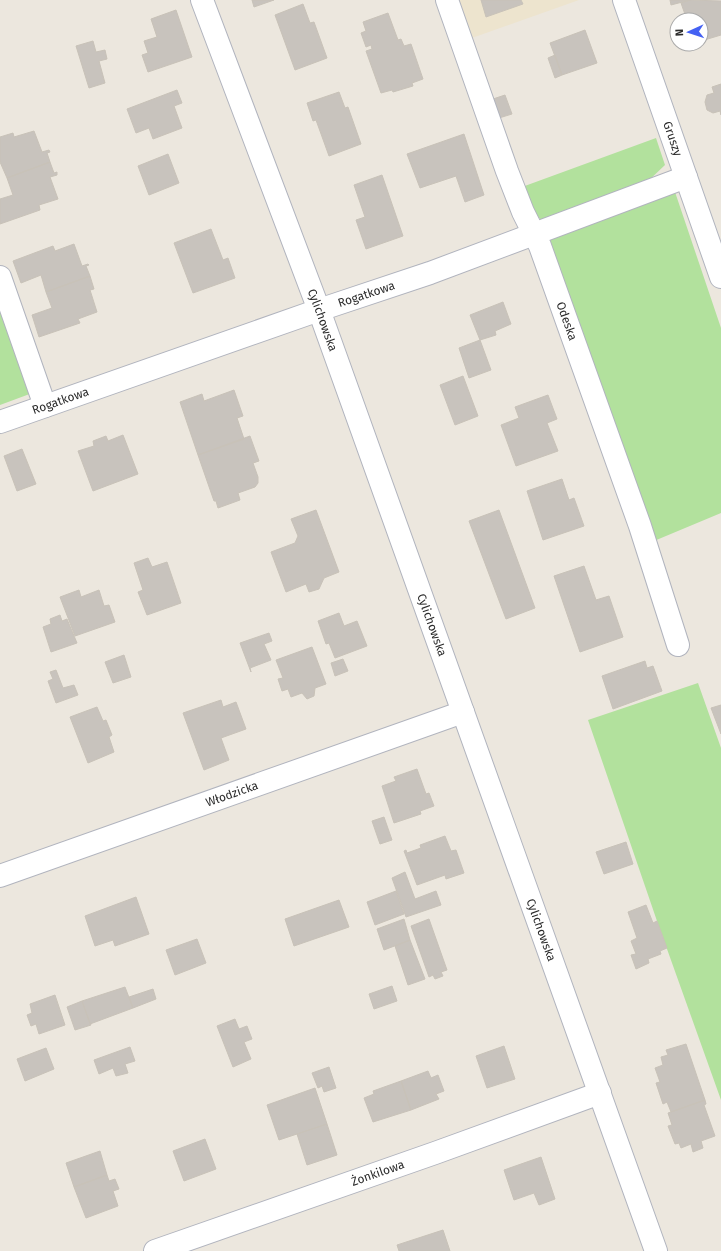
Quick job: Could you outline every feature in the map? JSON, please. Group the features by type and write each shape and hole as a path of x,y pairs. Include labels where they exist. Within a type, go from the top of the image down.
{"street":[{"name":"Cylichowska","path":"202,0 319,310 656,1251"},
{"name":"Odeska","path":"447,0 507,171 523,212 540,246 640,526 678,645"},
{"name":"Gruszy","path":"624,0 721,277"},
{"name":"Rogatkowa","path":"0,422 319,310 430,273 686,177"},
{"path":"0,277 45,406"},
{"name":"Włodzicka","path":"0,876 463,712"},
{"name":"Żonkilowa","path":"155,1251 600,1093"}],"shaded area":[{"path":"455,0 579,0 469,39"}],"green space":[{"path":"656,138 665,165 646,183 541,220 532,210 522,187"},
{"path":"675,192 721,328 721,513 654,541 550,240"},
{"path":"0,294 35,392 0,405"},
{"path":"698,683 721,748 721,1100 657,921 588,720"}],"building":[{"path":"252,0 274,0 254,7"},
{"path":"481,0 521,0 523,4 486,17"},
{"path":"670,0 690,0 671,5"},
{"path":"690,0 721,1 721,35 709,39 709,12 684,12 681,3"},
{"path":"303,4 310,23 314,22 327,58 295,70 275,15"},
{"path":"176,10 192,57 148,72 142,55 148,53 144,41 157,37 151,19"},
{"path":"388,13 398,40 401,39 404,46 411,44 423,79 412,83 413,86 393,92 392,90 381,93 366,51 372,49 371,45 366,47 361,33 366,31 363,22"},
{"path":"585,30 597,63 562,75 550,43"},
{"path":"93,41 96,52 105,50 107,59 99,61 105,83 89,88 76,46"},
{"path":"555,55 562,75 555,78 548,58"},
{"path":"721,84 721,115 720,111 713,113 707,110 705,102 707,95 714,93 712,87"},
{"path":"177,90 182,103 174,106 182,128 153,139 149,128 136,133 127,109"},
{"path":"339,92 345,108 348,107 361,144 329,156 316,120 313,121 307,103"},
{"path":"505,95 512,114 499,118 493,99"},
{"path":"34,131 42,152 49,150 50,152 47,153 50,162 7,178 0,162 0,137 13,133 14,137"},
{"path":"464,134 484,195 465,202 456,176 420,188 407,154"},
{"path":"168,154 179,183 149,195 138,166"},
{"path":"50,162 54,173 57,172 57,175 50,177 58,199 39,205 40,210 0,224 0,199 13,195 7,178"},
{"path":"382,175 403,236 366,249 356,220 365,217 354,185"},
{"path":"211,229 223,260 228,258 235,278 193,293 174,243"},
{"path":"74,244 82,266 89,265 86,266 90,276 46,292 41,275 21,283 13,261 53,246 55,251"},
{"path":"90,276 94,289 90,290 97,312 78,319 80,323 39,337 32,315 52,308 46,292"},
{"path":"503,302 511,324 495,331 496,335 480,340 470,315"},
{"path":"480,340 491,370 469,378 459,348"},
{"path":"463,376 478,416 455,425 440,385"},
{"path":"234,390 243,416 237,418 244,439 198,455 180,402 202,394 204,401"},
{"path":"548,395 557,419 547,423 558,451 516,466 501,425 519,418 515,407"},
{"path":"123,435 138,474 93,491 78,451 94,446 93,441 106,436 108,441"},
{"path":"250,436 259,461 253,463 258,477 258,483 255,487 238,493 240,500 218,508 216,501 214,501 198,455"},
{"path":"22,449 36,484 17,491 4,456"},
{"path":"562,479 569,500 574,498 584,526 543,540 527,491"},
{"path":"316,510 339,572 324,578 319,589 309,592 306,584 286,592 271,552 295,543 298,536 291,519"},
{"path":"499,510 535,608 506,619 469,521"},
{"path":"148,558 152,567 167,562 181,603 147,615 138,592 143,590 134,563"},
{"path":"584,566 596,600 609,596 623,637 580,652 554,576"},
{"path":"79,590 81,597 99,590 104,606 109,605 115,622 75,636 60,597"},
{"path":"339,613 344,626 357,621 367,646 335,658 329,643 326,644 318,621"},
{"path":"60,615 62,621 67,619 77,643 51,652 43,627 51,624 50,619"},
{"path":"269,633 272,641 264,644 271,660 250,668 251,672 240,643"},
{"path":"312,647 326,684 315,688 314,696 307,699 302,693 291,697 288,689 282,691 278,679 283,678 276,660"},
{"path":"124,655 131,677 113,683 105,662"},
{"path":"343,659 348,671 335,676 331,663"},
{"path":"645,661 647,668 653,666 662,691 613,709 602,676"},
{"path":"56,670 63,688 74,685 78,695 56,703 48,681 53,679 50,672"},
{"path":"221,700 223,707 236,702 246,729 221,738 229,760 204,770 183,713"},
{"path":"721,705 721,734 711,708"},
{"path":"97,707 103,721 106,720 112,735 109,737 114,752 88,763 70,717"},
{"path":"417,769 426,794 429,793 434,806 420,811 421,814 394,823 382,786 396,781 394,777"},
{"path":"384,817 392,840 380,844 372,821"},
{"path":"445,836 451,851 456,850 464,873 446,879 445,875 417,885 404,851 406,850 407,853 421,848 420,845"},
{"path":"626,842 633,864 604,874 596,852"},
{"path":"405,872 415,899 436,891 441,905 406,917 392,878"},
{"path":"396,891 404,914 375,925 367,902"},
{"path":"136,897 149,934 115,946 113,940 95,946 85,916"},
{"path":"339,900 349,927 294,946 285,919"},
{"path":"646,905 653,923 657,921 667,948 660,951 661,954 648,959 649,963 636,969 631,955 636,954 631,941 637,938 628,912"},
{"path":"404,919 410,940 384,950 377,929"},
{"path":"429,919 447,970 441,972 443,976 435,979 433,975 429,977 411,926"},
{"path":"197,939 206,963 175,975 166,950"},
{"path":"410,940 425,979 408,985 395,946"},
{"path":"392,986 397,1001 374,1009 369,994"},
{"path":"125,987 133,1008 90,1024 82,1001"},
{"path":"153,989 156,999 133,1008 129,997"},
{"path":"55,995 65,1025 39,1034 36,1024 31,1026 27,1015 32,1013 30,1004"},
{"path":"82,1001 91,1025 75,1030 67,1007"},
{"path":"235,1019 239,1029 247,1026 252,1039 244,1042 251,1059 233,1067 217,1026"},
{"path":"686,1044 705,1100 671,1112 667,1102 663,1104 656,1083 660,1082 655,1068 663,1065 661,1057 668,1055 666,1050"},
{"path":"504,1046 515,1079 487,1088 476,1056"},
{"path":"130,1047 135,1061 125,1064 128,1073 116,1076 113,1068 99,1074 94,1060"},
{"path":"46,1048 54,1069 25,1081 17,1059"},
{"path":"329,1067 336,1088 324,1092 322,1086 318,1088 312,1073"},
{"path":"428,1071 431,1078 438,1075 444,1091 436,1094 439,1099 411,1110 401,1081"},
{"path":"401,1081 411,1110 373,1122 364,1098 374,1094 373,1091"},
{"path":"315,1088 327,1124 279,1140 267,1105"},
{"path":"705,1100 706,1104 704,1105 715,1136 701,1141 703,1148 693,1152 691,1144 681,1148 679,1143 675,1144 668,1126 672,1125 668,1113"},
{"path":"327,1124 337,1155 307,1165 297,1134"},
{"path":"205,1139 216,1169 184,1181 173,1151"},
{"path":"100,1151 107,1175 74,1187 66,1163"},
{"path":"541,1157 555,1199 539,1205 534,1193 514,1200 504,1170"},
{"path":"107,1175 109,1181 115,1179 119,1189 113,1191 118,1206 86,1218 74,1187"},
{"path":"443,1230 450,1251 399,1251 397,1245"}]}
